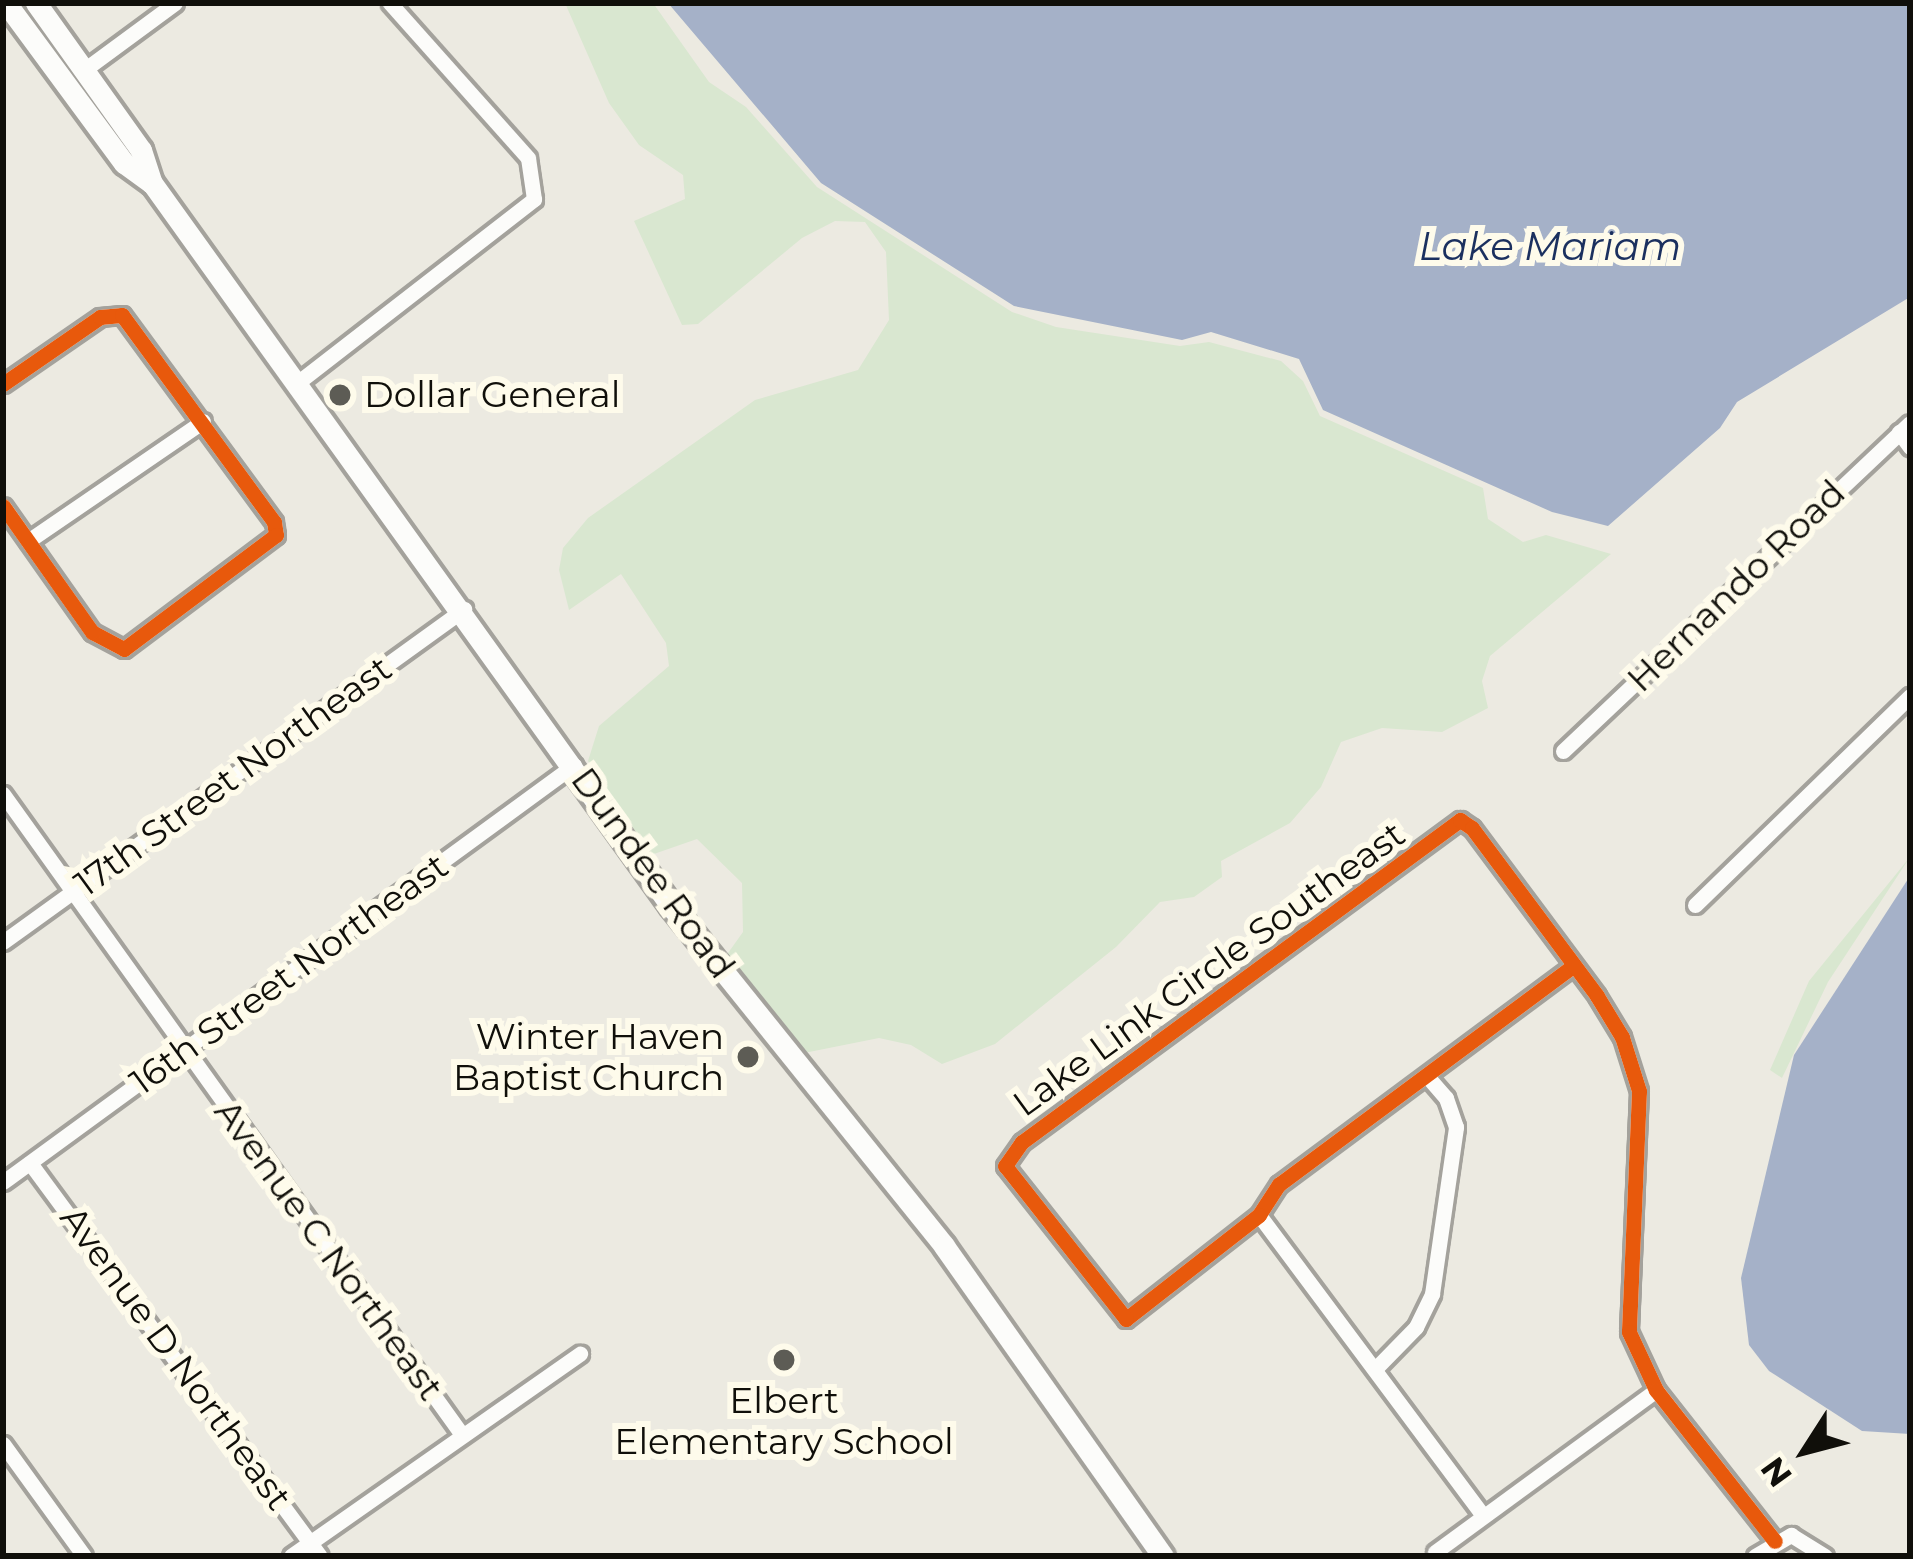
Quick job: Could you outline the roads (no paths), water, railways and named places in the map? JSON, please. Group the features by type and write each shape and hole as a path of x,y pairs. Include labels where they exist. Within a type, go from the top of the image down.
{"main road":[{"name":"Dundee Road","path":"6,3 124,164 152,183"},
{"name":"Dundee Road","path":"36,3 141,150 152,183 301,380 671,906 944,1246 1163,1556"}],"street":[{"path":"84,70 175,3"},
{"path":"301,380 520,218 535,188 528,158 390,3"},
{"path":"3,383 100,317 122,315 274,521 276,535 143,641 124,649 92,632 3,506"},
{"path":"28,541 203,421"},
{"path":"1905,428 1910,447"},
{"name":"Hernando Road","path":"1563,751 1905,428"},
{"name":"17th Street Northeast","path":"3,942 464,609"},
{"path":"1695,905 1910,697"},
{"name":"16th Street Northeast","path":"3,1182 574,765"},
{"name":"Avenue C Northeast","path":"3,794 460,1432"},
{"name":"Lake Link Circle Southeast","path":"1259,1215 1126,1319 1005,1166 1022,1142 1460,820 1573,965"},
{"path":"1483,1516 1377,1366 1259,1215 1279,1184 1573,965 1622,1037 1639,1091 1625,1300 1629,1332 1656,1390 1775,1541"},
{"path":"1377,1366 1416,1328 1432,1294 1456,1127 1446,1097 1427,1076"},
{"name":"Avenue D Northeast","path":"30,1163 315,1549"},
{"path":"291,1556 315,1549 460,1432 580,1354"},
{"path":"1436,1552 1656,1390"},
{"path":"3,1444 84,1556"},
{"path":"1755,1556 1775,1541 1807,1539 1826,1556"}],"water":[{"name":"Lake Mariam","path":"668,3 1910,3 1910,297 1737,402 1720,428 1608,526 1552,512 1323,410 1299,359 1211,332 1182,340 1014,306 821,183"},
{"path":"1910,876 1910,1434 1862,1431 1769,1371 1749,1345 1741,1278 1794,1055"}],"place":[{"name":"Dollar General","path":"340,395"},
{"name":"Winter Haven Baptist Church","path":"748,1057"},
{"name":"Elbert Elementary School","path":"784,1360"}]}
